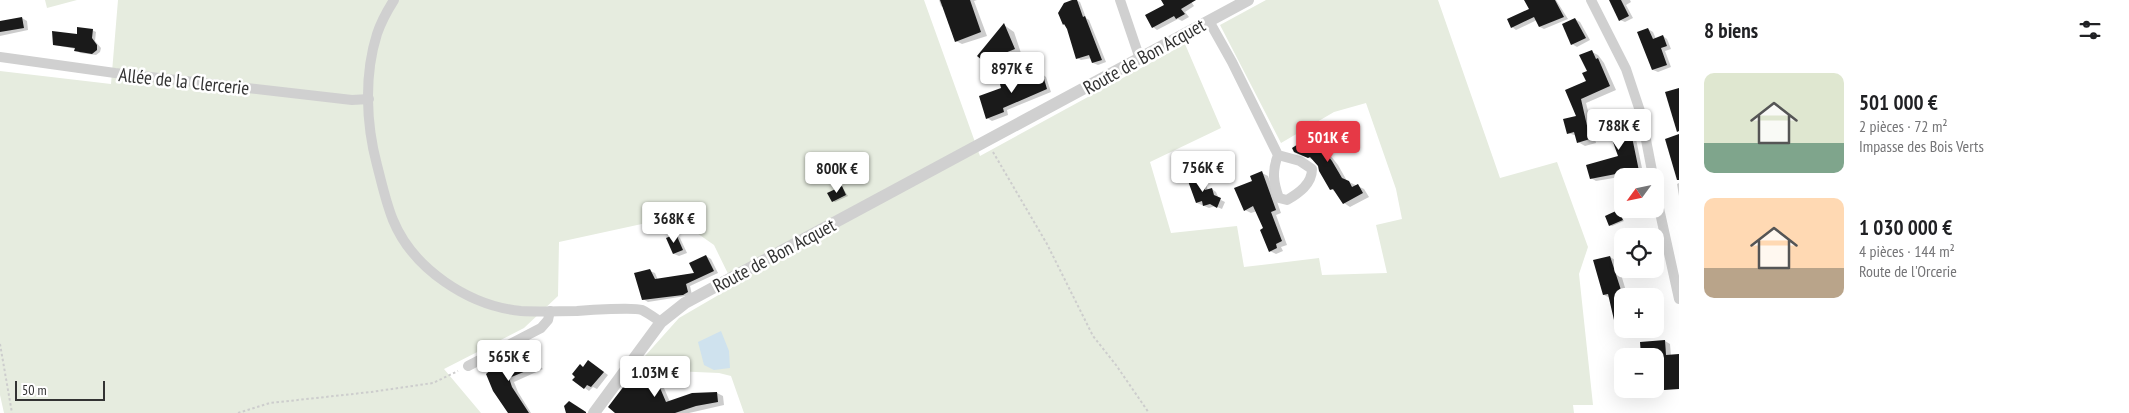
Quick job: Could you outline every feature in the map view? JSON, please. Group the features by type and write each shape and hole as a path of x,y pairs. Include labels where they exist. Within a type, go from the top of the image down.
{"street":[{"path":"394,0 377,33 371,60 368,99 376,161 387,204 404,241 423,263 442,280 463,293 491,304 519,311 641,310 661,322"},
{"path":"1120,0 1140,59"},
{"name":"Route de Bon Acquet","path":"594,413 661,322 685,303 1248,0"},
{"path":"1591,0 1626,69 1641,114 1651,168"},
{"path":"1209,21 1232,62 1278,155 1300,161 1312,169 1312,176 1301,191 1287,200 1279,198 1274,184 1273,167 1278,155"},
{"name":"Allée de la Clercerie","path":"0,57 134,76 352,100 368,99"},
{"path":"1661,218 1679,299"},
{"path":"468,366 541,328 548,320 550,311"}],"path":[{"path":"987,142 1047,244 1093,336 1116,365 1149,413"},
{"path":"0,344 12,413"},
{"path":"238,413 270,403 433,383 468,366"}],"shaded area":[{"path":"45,0 77,0 47,8"},
{"path":"118,0 924,0 980,156 1185,44 1221,128 1150,162 1171,233 1237,226 1244,267 1319,258 1322,275 1387,273 1376,225 1402,219 1396,189 1366,103 1334,112 1281,143 1220,25 1266,0 1438,0 1500,178 1557,162 1588,247 1579,274 1593,405 1573,405 1574,413 744,413 731,376 719,373 673,371 645,356 679,318 734,286 714,245 674,217 559,242 558,296 524,328 444,369 481,413 4,413 0,395 0,71 111,84"}],"water":[{"path":"721,331 729,351 730,368 714,370 704,365 698,342"}],"building":[{"path":"940,0 970,0 981,32 955,42"},
{"path":"1077,0 1083,17 1085,16 1102,60 1092,63 1089,55 1076,59 1067,29 1063,25 1058,13 1064,3"},
{"path":"1161,0 1196,0 1181,9 1185,14 1176,19 1174,16 1152,28 1145,15 1164,5"},
{"path":"1524,0 1555,0 1564,17 1539,27 1534,17 1511,28 1507,19 1529,9"},
{"path":"1609,0 1621,0 1629,16 1619,21"},
{"path":"22,17 24,28 0,32 0,21"},
{"path":"1575,18 1586,38 1571,45 1562,24"},
{"path":"1004,23 1015,49 1005,53 992,68 977,56"},
{"path":"77,27 93,29 92,38 97,45 97,50 92,54 74,51 75,48 53,45 52,31 77,34"},
{"path":"1648,28 1653,39 1663,35 1667,46 1661,48 1667,65 1652,70 1637,32"},
{"path":"1592,50 1596,59 1598,58 1610,86 1581,99 1590,139 1577,143 1574,132 1567,134 1563,119 1576,116 1565,90 1586,81 1582,73 1587,71 1579,55"},
{"path":"1042,72 1047,89 1003,108 1004,112 986,119 979,96 1001,88 1000,84 1012,80 1013,82"},
{"path":"1679,88 1679,131 1677,132 1665,92"},
{"path":"1624,111 1626,121 1635,119 1638,136 1632,137 1638,168 1614,168 1614,174 1590,179 1586,165 1618,156 1613,142 1619,141 1613,114"},
{"path":"1344,122 1348,130 1318,143 1342,178 1349,181 1352,187 1358,184 1363,193 1343,204 1333,189 1330,190 1318,166 1310,157 1308,158 1294,152 1292,148 1312,135"},
{"path":"1679,134 1679,180 1677,180 1665,139"},
{"path":"1262,171 1276,210 1271,212 1282,241 1276,244 1277,248 1269,252 1260,230 1263,228 1253,206 1244,211 1234,188 1252,181 1250,176"},
{"path":"1200,177 1205,190 1212,188 1214,195 1221,198 1217,208 1210,204 1203,206 1202,201 1196,203 1188,181"},
{"path":"842,186 846,195 832,202 827,193"},
{"path":"1614,212 1614,218 1622,218 1623,220 1609,226 1605,216"},
{"path":"676,234 683,250 673,254 666,238"},
{"path":"706,255 714,271 686,284 688,292 683,295 642,300 634,273 650,269 655,279 694,273 689,263"},
{"path":"1610,256 1614,268 1614,278 1617,278 1620,288 1614,288 1614,320 1608,294 1603,295 1593,260"},
{"path":"1665,340 1666,355 1679,354 1679,389 1664,390 1664,348 1640,348 1640,342"},
{"path":"509,354 517,362 528,356 538,366 509,378 512,387 529,413 508,413 493,391 486,374"},
{"path":"588,360 604,372 591,387 587,385 584,389 572,380 575,377 572,374 580,364 583,367"},
{"path":"643,369 653,378 655,376 666,402 692,393 717,392 718,402 696,406 675,413 615,413 608,407 624,386"},
{"path":"569,401 586,413 566,413 564,406"}]}
